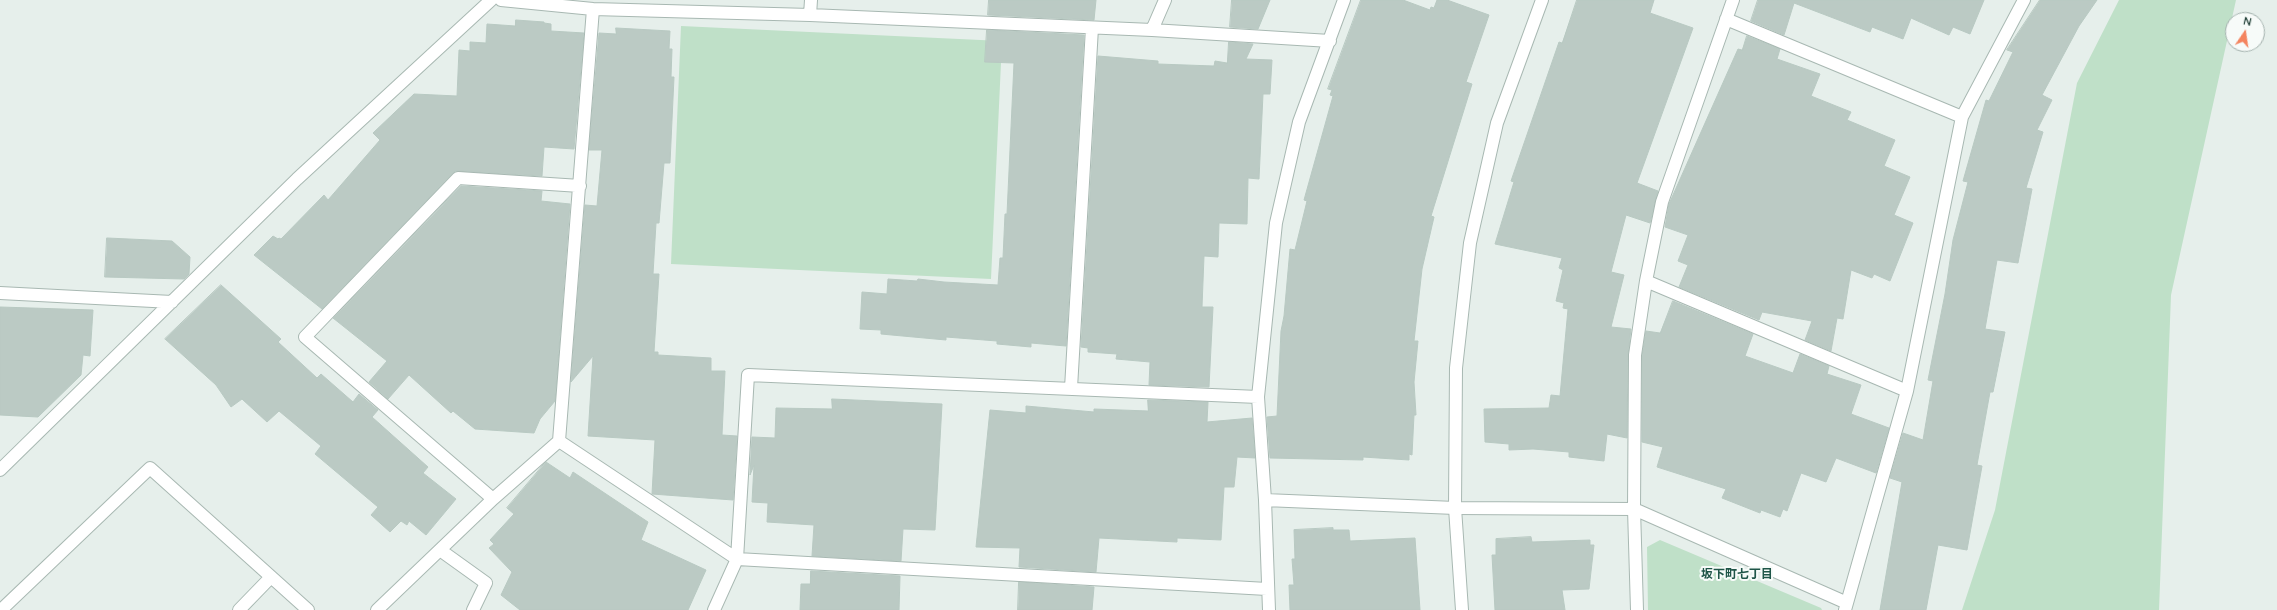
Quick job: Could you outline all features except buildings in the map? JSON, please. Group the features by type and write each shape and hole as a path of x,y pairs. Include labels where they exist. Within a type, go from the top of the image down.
{"street":[{"path":"0,470 297,179 492,0"},
{"path":"501,0 593,9 810,15 1152,30 1330,41"},
{"path":"810,15 811,0"},
{"path":"1152,30 1165,0"},
{"path":"1269,610 1265,500 1258,397 1276,224 1299,122 1344,0"},
{"path":"1462,610 1455,508 1456,368 1470,243 1498,123 1542,0"},
{"path":"1637,610 1634,508 1635,355 1646,281 1662,202 1733,0"},
{"path":"1265,500 1455,508 1634,508 1846,606 1906,391 1962,117 2024,0"},
{"path":"377,610 493,499 559,441 593,9"},
{"path":"1726,19 1962,117"},
{"path":"1071,388 1092,28"},
{"path":"493,499 305,337 458,178 580,186"},
{"path":"1646,281 1906,391"},
{"path":"0,292 172,302"},
{"path":"714,610 737,559 748,375 1258,397"},
{"path":"559,441 737,559 1267,588"},
{"path":"1,610 150,468 308,610"},
{"path":"440,550 486,583 473,610"},
{"path":"239,610 271,577"}],"green space":[{"path":"2119,0 2236,0 2233,12 2225,12 2225,50 2171,295 2159,610 1962,610 1995,510 2077,83"},
{"path":"681,26 1002,41 991,279 671,264"},
{"path":"1660,540 1821,608 1822,610 1648,610 1647,547"}],"district":[{"name":"坂下町七丁目","path":"1737,574"}]}
